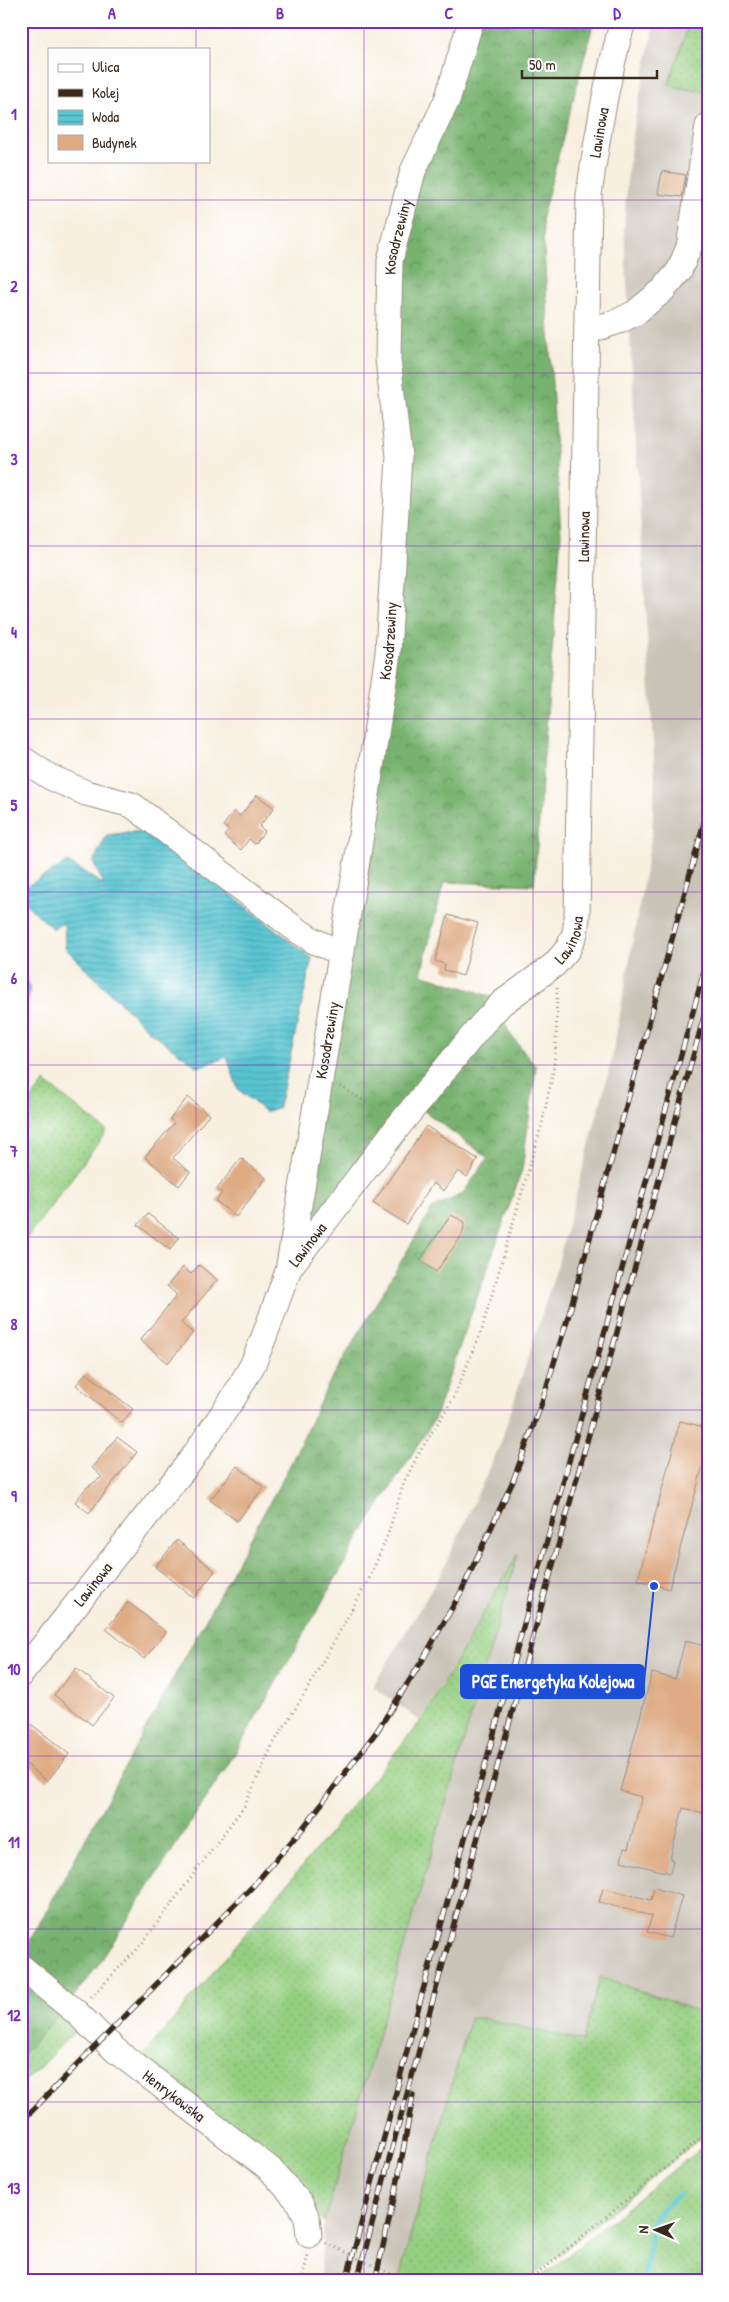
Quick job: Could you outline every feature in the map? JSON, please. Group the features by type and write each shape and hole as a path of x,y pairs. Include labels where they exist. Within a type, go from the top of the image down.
{"street":[{"name":"Kosodrzewiny","path":"289,1268 342,953 388,653 399,456 388,359 390,260 413,171 447,100 471,21"},
{"name":"Lawinowa","path":"21,1674 191,1460 228,1404 253,1364 289,1268 400,1124 484,1023 502,1003 554,965 568,948 575,933 577,918 589,195 598,131 612,57 623,21"},
{"path":"587,326 601,327 635,313 662,292 679,271 687,254 692,230 708,126"},
{"path":"21,758 50,776 86,793 132,805 294,928 314,941 342,953"},
{"name":"Henrykowska","path":"21,1967 76,2012 115,2050 276,2174 300,2202 307,2218 309,2235"}],"path":[{"path":"76,2012 141,1945 245,1805 272,1746 304,1694 369,1579 388,1534 404,1482 419,1453 454,1396 482,1329 542,1124 553,1072 556,1045 558,995 554,965"},
{"path":"322,1075 400,1124"},
{"path":"529,2281 708,2132"},
{"path":"302,2281 309,2235 406,2281"}],"shaded area":[{"path":"655,21 708,21 708,2015 600,1977 583,2041 482,2018 470,2018 398,2281 320,2281 324,2222 517,1557 420,1721 373,1686 442,1572 500,1445 556,1270 612,1059 652,833 655,779 624,230 633,129"}],"green space":[{"path":"471,21 594,21 542,217 561,534 534,885 444,882 421,974 493,997 510,1034 536,1067 522,1170 434,1420 364,1529 236,1752 97,1967 64,2009 21,2056 21,1957 290,1465 328,1385 432,1209 463,1193 488,1158 416,1105 289,1268 388,653 390,260"},
{"path":"690,21 708,21 707,92 668,86"},
{"path":"45,1082 107,1131 21,1246 21,1112"},
{"path":"518,1554 324,2222 315,2210 138,2062 424,1717"},
{"path":"600,1977 708,2015 708,2132 527,2281 398,2281 470,2018 482,2018 583,2041"},
{"path":"64,2009 82,2024 21,2086 21,2056"},
{"path":"708,2142 708,2281 536,2281"}],"water":[{"path":"149,830 312,958 279,1107 265,1112 238,1089 227,1057 198,1067 148,1030 65,948 64,923 53,929 24,902 27,886 68,862 104,885 93,862 107,835"},
{"path":"21,971 28,981 29,993 27,1005 21,1016"}],"building":[{"path":"662,171 686,175 682,197 658,194"},
{"path":"257,795 274,808 259,827 265,831 255,844 249,839 241,850 224,836 229,830 223,826 234,811 240,816"},
{"path":"448,915 478,923 463,976 444,970 445,964 435,961"},
{"path":"188,1097 209,1115 173,1158 190,1172 179,1186 145,1157 174,1123 170,1119"},
{"path":"426,1126 478,1159 467,1177 458,1171 444,1191 433,1183 406,1224 373,1203"},
{"path":"241,1158 266,1178 236,1217 216,1201 222,1193 217,1189"},
{"path":"148,1214 179,1238 170,1250 138,1225"},
{"path":"451,1215 465,1222 462,1235 436,1272 420,1260"},
{"path":"199,1265 217,1280 181,1323 193,1333 168,1363 140,1340 177,1295 167,1286 183,1267 191,1274"},
{"path":"86,1373 133,1409 122,1423 76,1385"},
{"path":"680,1421 708,1428 708,1447 669,1589 638,1580"},
{"path":"117,1437 137,1452 89,1513 75,1502 86,1488 102,1477 92,1468"},
{"path":"237,1466 264,1487 237,1521 210,1500"},
{"path":"177,1540 215,1571 194,1598 155,1567"},
{"path":"128,1602 166,1632 144,1659 106,1629"},
{"path":"685,1641 708,1647 708,1814 683,1808 670,1859 673,1860 670,1873 621,1861 624,1848 628,1849 642,1797 620,1791 652,1673 675,1679"},
{"path":"76,1668 114,1698 92,1725 54,1695"},
{"path":"31,1724 69,1754 47,1781 21,1760 21,1736"},
{"path":"603,1888 651,1900 654,1888 682,1896 670,1938 647,1932 652,1916 599,1902"}],"waterway":[{"path":"644,2281 654,2217 679,2194"}],"railway":[{"path":"21,2122 253,1886 303,1828 377,1731 422,1661 461,1592 513,1481 541,1405 569,1314 708,808"},
{"path":"346,2281 422,1994 708,957"},
{"path":"357,2281 708,1002"},
{"path":"375,2281 397,2185 413,2095"}],"place":[{"name":"PGE Energetyka Kolejowa","path":"654,1586"}]}
